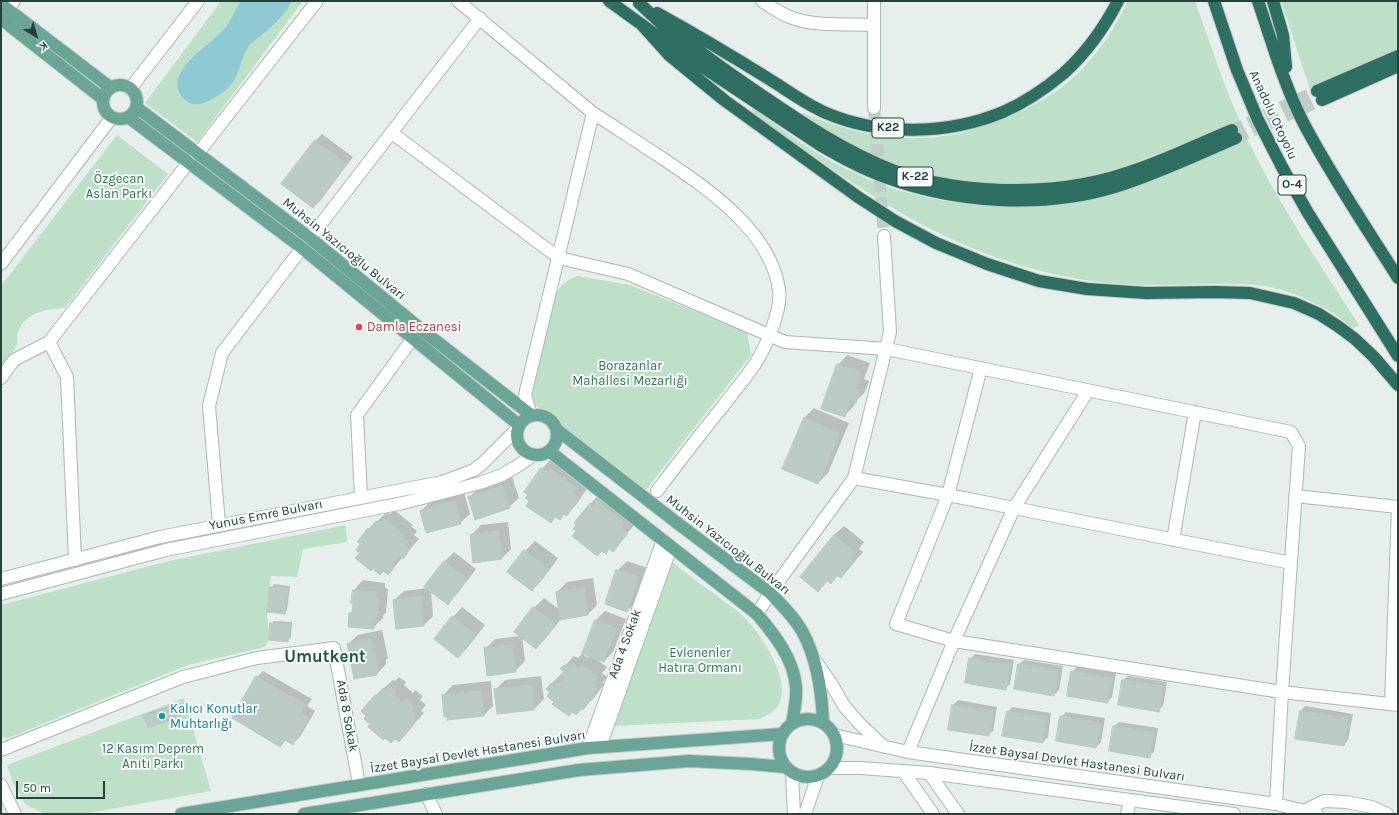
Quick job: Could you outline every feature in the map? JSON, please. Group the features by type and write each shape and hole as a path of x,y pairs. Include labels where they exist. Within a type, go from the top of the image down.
{"highway":[{"path":"609,1 642,25 669,55 724,100 895,222 936,243 987,264 1039,281 1088,289 1146,293 1250,293 1294,303 1319,314 1355,339 1398,385"},
{"name":"K22","path":"638,2 804,101 826,112 850,121 868,125 907,130 952,126 975,121 1002,112 1025,101 1064,73 1079,58 1108,19 1118,1"},
{"name":"Anadolu Otoyolu","path":"1214,1 1237,70 1258,120 1278,161 1308,213 1398,356"},
{"name":"Anadolu Otoyolu","path":"1258,1 1288,86 1304,123 1330,169 1398,278"},
{"path":"1273,1 1283,35 1288,86"},
{"name":"K-22","path":"638,2 669,30 820,134 865,158 896,171 942,183 972,188 1018,190 1042,190 1085,184 1124,173 1234,134 1160,171 1114,187 1091,193 1042,199 1016,200 990,199 937,192 884,177 839,156 820,145 642,25"},
{"path":"1398,56 1319,96 1398,66"}],"main road":[{"path":"7,5 111,88"},
{"path":"1,19 103,99"},
{"path":"120,85 130,89 137,98 136,107 132,114 123,119 112,118 104,110 103,99 106,94 111,88 120,85"},
{"name":"Muhsin Yazıcıoğlu Bulvarı","path":"136,107 310,238 422,330 531,415"},
{"path":"128,117 302,248 413,338 518,427"},
{"path":"537,414 549,419 554,423 556,429 556,441 549,450 541,454 533,455 523,450 519,445 516,435 518,427 524,419 531,415 537,414"},
{"name":"Muhsin Yazıcıoğlu Bulvarı","path":"556,429 770,593 784,607 801,630 809,646 820,690 822,723"},
{"path":"549,450 757,614 773,633 791,665 795,676 796,688 792,724"},
{"path":"304,814 579,770 689,761 751,764 788,770 803,778 812,778 830,768 837,754 837,745 830,728 814,720 804,719 792,724 782,734 779,743 779,753 781,762 788,770"},
{"name":"İzzet Baysal Devlet Hastanesi Bulvarı","path":"181,814 358,784 594,748 782,734"}],"street":[{"path":"130,89 198,1"},
{"path":"198,153 317,1"},
{"path":"458,1 593,113 698,182 730,208 751,230 766,253 775,273 780,291 777,309 770,335 755,364 657,491"},
{"path":"762,1 780,12 811,23 873,25"},
{"path":"874,1 874,108"},
{"path":"310,238 480,18"},
{"path":"531,415 525,395 593,113"},
{"path":"1,264 112,118"},
{"path":"392,133 559,258 628,274 785,342 887,349 1291,432 1299,446 1276,804"},
{"path":"1,378 14,360 48,342 189,162"},
{"path":"757,614 770,593 854,478 890,332 884,236"},
{"path":"219,524 209,406 222,353 302,248"},
{"path":"361,497 357,414 413,338"},
{"path":"48,342 67,377 75,560"},
{"path":"981,368 948,494 896,624 954,641 1282,692 1394,705 1398,507 1295,496"},
{"path":"908,752 954,641 1014,508 1088,391"},
{"path":"1173,540 1195,412"},
{"name":"Yunus Emre Bulvarı","path":"1,578 160,537 219,524 442,482 474,470 483,463 518,427"},
{"path":"1,594 166,550 403,504 472,486 502,475 519,466 533,455"},
{"path":"854,478 948,494 1291,563"},
{"name":"Ada 4 Sokak","path":"594,748 667,544"},
{"name":"Ada 8 Sokak","path":"1,750 183,677 257,658 334,648 358,784"},
{"path":"812,657 831,683 844,706 884,747"},
{"name":"İzzet Baysal Devlet Hastanesi Bulvarı","path":"834,735 908,752 1276,804 1317,814"},
{"path":"830,768 903,770 1234,814"},
{"path":"788,770 794,814"},
{"path":"903,770 933,814"},
{"path":"929,773 958,814"},
{"path":"805,814 818,776"},
{"path":"1,785 15,814"},
{"path":"426,794 436,814"},
{"path":"1127,814 1130,800"},
{"path":"1304,811 1324,801 1346,802 1372,807 1387,814"}],"green space":[{"path":"221,1 303,1 197,142 145,103"},
{"path":"1128,1 1195,1 1224,83 1239,120 1119,168 1086,177 1056,182 997,184 940,176 883,160 834,137 801,115 804,113 858,132 901,138 940,137 977,129 1014,115 1031,106 1062,87 1073,78 1100,48"},
{"path":"1281,1 1398,1 1398,50 1310,89"},
{"path":"753,108 820,155 868,179 896,189 927,197 961,203 995,206 1064,204 1096,199 1156,180 1247,139 1271,185 1302,237 1359,325 1352,329 1337,316 1309,300 1282,290 1264,286 1235,284 1138,285 1110,283 1054,274 1001,259 962,244 924,226 888,205 818,160 751,111"},
{"name":"Özgecan Aslan Parkı","path":"117,135 168,174 65,308 51,309 37,313 21,325 17,335 16,347 1,367 1,286"},
{"name":"Borazanlar Mahallesi Mezarlığı","path":"578,276 630,285 747,332 751,355 646,490 530,401 554,296 564,283"},
{"path":"346,525 347,542 303,549 297,577 271,576 267,612 269,640 265,647 188,665 8,738 1,736 1,605 169,561"},
{"name":"Evlenenler Hatıra Ormanı","path":"671,561 741,614 766,646 778,670 782,694 779,704 771,713 760,719 613,726"},
{"name":"12 Kasım Deprem Anıtı Parkı","path":"184,698 211,791 84,814 44,814 25,804 12,781 7,765"}],"water":[{"path":"241,1 292,1 287,10 276,22 248,47 237,75 226,90 206,102 199,104 190,103 179,93 177,83 182,71 192,58 226,27"}],"building":[{"path":"315,140 347,164 313,208 281,184"},
{"path":"837,364 861,372 855,389 860,390 856,403 850,401 845,417 821,409"},
{"path":"804,418 840,433 818,484 782,469"},
{"path":"541,468 547,472 550,469 577,488 574,493 579,498 567,516 564,514 560,520 555,517 551,523 526,506 529,501 525,498 528,495 524,492"},
{"path":"502,486 510,508 475,520 468,497"},
{"path":"455,501 461,524 426,533 420,511"},
{"path":"597,501 625,523 622,528 628,533 613,552 609,549 606,554 602,551 597,556 572,536 576,531 573,529 576,525 574,523 590,503 593,506"},
{"path":"384,519 404,535 402,537 409,542 405,546 410,549 403,559 399,556 392,566 394,568 388,575 383,571 380,575 373,569 371,571 355,558 360,553 356,550 360,544 357,542 368,528 369,529 376,521 380,524"},
{"path":"499,531 502,559 473,563 470,535"},
{"path":"834,535 855,552 850,559 854,562 841,578 837,576 831,584 827,581 818,592 800,577"},
{"path":"524,550 549,569 532,591 507,572"},
{"path":"444,561 467,579 448,605 424,587"},
{"path":"616,570 639,577 627,612 605,604"},
{"path":"270,587 288,589 285,614 267,612"},
{"path":"584,588 588,615 560,620 556,592"},
{"path":"353,590 376,592 376,598 379,598 374,629 348,627 349,613 352,613 353,603 351,603"},
{"path":"421,597 424,626 396,629 393,600"},
{"path":"533,607 556,624 536,649 514,632"},
{"path":"452,616 476,635 458,658 434,639"},
{"path":"595,620 617,628 604,662 582,654"},
{"path":"270,623 290,625 288,642 269,640"},
{"path":"372,639 378,669 376,669 377,675 354,679 347,644"},
{"path":"512,645 516,672 487,676 484,648"},
{"path":"969,658 1010,665 1006,690 965,683"},
{"path":"572,663 578,667 582,665 598,677 593,683 598,687 583,710 581,709 576,715 572,712 569,716 552,704 554,702 547,696 550,692 546,689 551,683 554,686 557,683 559,684 564,677 561,675 564,671 560,669 564,665 568,668"},
{"path":"1018,664 1059,670 1054,696 1014,689"},
{"path":"1071,671 1112,678 1108,703 1067,696"},
{"path":"256,676 306,705 301,713 309,718 293,745 285,740 280,747 232,718"},
{"path":"1122,680 1163,686 1159,712 1118,705"},
{"path":"532,685 534,710 497,714 494,689"},
{"path":"389,686 397,693 395,695 402,702 405,699 414,707 411,711 417,715 412,721 415,723 399,742 395,739 391,743 385,738 383,740 368,727 370,724 364,719 366,716 361,711 375,695 376,696 383,688 385,691"},
{"path":"481,691 484,716 447,720 448,717 444,717 442,695"},
{"name":"Kalıcı Konutlar Muhtarlığı","path":"177,705 180,717 148,728 143,716"},
{"path":"952,705 993,711 989,736 948,730"},
{"path":"1007,711 1047,717 1043,743 1002,736"},
{"path":"1300,711 1348,718 1344,746 1295,739"},
{"path":"1060,716 1100,723 1096,748 1056,741"},
{"path":"1113,726 1154,732 1150,758 1109,751"}],"tunnel":[{"path":"1232,130 1317,91"},
{"path":"1236,138 1322,100"},
{"path":"874,108 884,236"}],"place":[{"name":"Damla Eczanesi","path":"359,327"},
{"name":"Kalıcı Konutlar Muhtarlığı","path":"162,716"}],"district":[{"name":"Umutkent","path":"325,657"}]}
